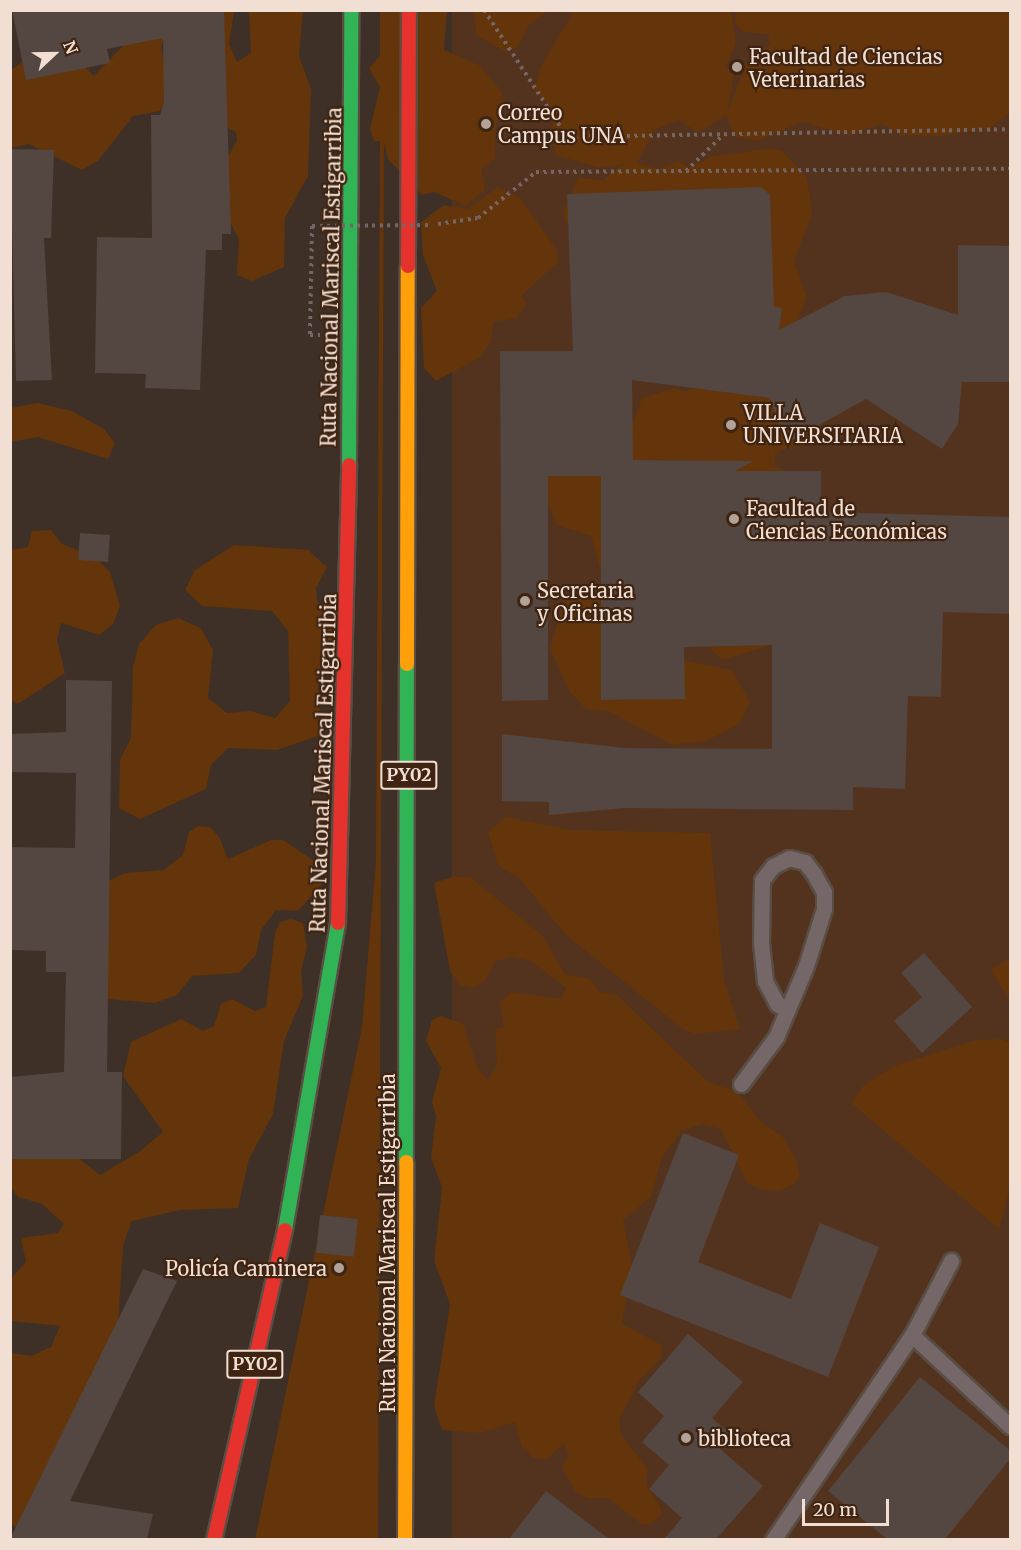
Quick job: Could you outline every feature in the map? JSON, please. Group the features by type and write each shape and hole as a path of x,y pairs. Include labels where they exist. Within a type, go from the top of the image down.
{"highway":[{"name":"Ruta Nacional Mariscal Estigarribia","path":"214,1539 295,1188 336,946 344,838 349,555 351,10"},
{"name":"Ruta Nacional Mariscal Estigarribia","path":"405,1539 409,10"}],"lane":[{"path":"741,1084 776,1037 787,1010 820,924 824,892 805,861 789,858 773,866 762,880 761,943 765,981 777,1004 787,1010"},
{"path":"773,1539 912,1335 951,1261"},
{"path":"912,1335 1011,1426"}],"path":[{"path":"484,10 567,137 1011,129"},
{"path":"685,172 722,136"},
{"path":"312,225 431,225 478,218 536,172 1011,169"}],"shaded area":[{"path":"474,10 547,11 529,25 517,48 506,52 476,35"},
{"path":"206,11 234,11 229,44 237,62 251,53 249,11 303,11 299,56 311,89 308,176 285,218 284,267 252,281 237,275 239,239 226,215 224,163 237,141 236,132 212,120"},
{"path":"380,11 447,11 444,50 479,65 502,92 503,103 495,129 495,158 481,170 485,189 466,206 434,192 422,195 388,159 384,142 378,1539 255,1540 362,1027 376,862 380,141 374,141 370,129 380,87 369,68 380,56"},
{"name":"VILLA UNIVERSITARIA","path":"452,11 1010,11 1010,1540 452,1540"},
{"name":"Facultad de Ciencias Veterinarias","path":"574,11 731,11 736,43 726,67 734,75 727,112 749,57 770,45 768,34 744,32 735,23 736,11 1010,11 1010,113 989,128 940,136 902,135 882,124 848,135 802,122 758,141 735,136 726,115 699,132 678,120 655,130 637,163 657,169 680,161 689,168 711,157 770,148 782,151 807,178 812,214 794,261 807,297 797,321 782,333 775,323 580,221 566,223 563,211 578,178 603,180 624,164 601,168 555,155 551,107 534,90 541,66"},
{"path":"144,24 167,28 161,46 169,95 160,111 133,116 98,161 82,170 29,144 11,148 11,70 31,56 82,64 94,76"},
{"path":"498,187 520,198 557,250 558,262 521,296 527,303 517,318 493,322 491,341 480,357 436,381 424,368 421,308 437,291 423,255 421,222 444,205 468,209"},
{"path":"706,380 824,400 820,436 775,453 775,466 796,477 774,635 768,646 722,660 681,619 603,580 591,536 557,525 544,493 549,470 630,432 642,398 675,388 686,392"},
{"path":"38,403 72,411 104,429 115,443 108,459 38,437 11,442 11,408"},
{"path":"51,530 62,544 95,557 110,572 120,606 113,624 99,635 61,623 57,640 65,673 18,704 11,700 10,550 28,547 32,531"},
{"path":"234,545 308,550 327,567 316,588 317,601 343,627 318,684 321,735 277,750 228,748 211,765 206,789 140,819 119,808 120,760 131,738 133,667 139,644 156,625 178,618 201,628 213,650 208,698 227,713 251,711 275,718 290,701 288,631 272,611 202,606 185,590 195,570"},
{"path":"594,593 674,640 686,661 732,670 750,702 739,724 708,740 673,745 608,711 586,709 570,692 550,649 563,604 571,596"},
{"path":"506,817 571,830 710,833 724,981 740,1029 696,1034 684,1030 566,935 519,878 498,866 488,832"},
{"path":"198,826 210,827 219,837 228,859 271,840 283,840 314,861 322,884 298,911 276,910 261,930 256,955 239,973 192,976 177,995 155,1003 107,999 104,883 125,873 164,870 183,855 189,832"},
{"path":"452,877 470,877 542,935 565,974 590,979 600,992 617,995 708,1082 737,1092 763,1124 783,1137 796,1160 800,1176 794,1184 779,1191 757,1188 748,1184 721,1129 703,1124 683,1130 662,1157 651,1197 623,1220 632,1265 622,1324 662,1345 661,1359 639,1380 619,1420 622,1436 647,1468 646,1486 659,1504 662,1514 651,1524 642,1524 608,1498 587,1498 575,1491 562,1467 569,1455 564,1443 547,1459 534,1458 522,1447 515,1422 480,1433 442,1430 434,1406 450,1304 434,1261 442,1187 431,1158 436,1116 432,1102 441,1068 426,1041 432,1020 441,1016 463,1024 478,1069 488,1080 497,1065 495,1029 504,1027 500,1003 511,992 561,999 566,988 531,961 512,957 495,961 485,981 472,988 460,985 450,971 434,883"},
{"path":"291,919 303,923 307,947 301,971 303,996 284,1041 273,1114 249,1159 238,1208 180,1210 132,1221 123,1245 117,1343 28,1531 11,1525 11,1353 31,1356 51,1347 60,1326 11,1321 10,1280 26,1262 21,1238 58,1233 64,1224 42,1204 18,1197 11,1187 11,1128 52,1137 100,1175 139,1152 163,1132 123,1076 131,1042 181,1019 203,1031 214,1026 221,1004 232,999 255,1011 266,1007 275,933 280,922"},
{"path":"1010,958 1010,1001 991,970"},
{"path":"999,1039 1010,1042 1010,1187 999,1229 851,1103 863,1086 894,1066 976,1040"}],"building":[{"path":"12,10 224,10 231,234 222,234 222,250 206,250 200,390 145,388 146,374 95,373 97,237 152,238 151,115 160,115 164,102 163,38 107,49 110,63 26,80"},
{"path":"10,149 54,150 51,238 44,238 52,380 16,381"},
{"path":"761,187 770,195 774,307 782,308 779,330 845,296 886,292 958,315 958,245 1011,246 1011,382 962,382 958,424 942,449 866,399 785,444 770,398 632,380 633,460 753,461 735,471 821,471 821,512 1011,517 1011,614 943,612 941,697 908,696 905,789 853,787 853,810 624,808 549,815 549,802 502,801 502,734 624,748 772,749 772,645 684,647 685,699 601,700 601,476 548,476 548,700 502,701 500,351 573,351 567,194"},
{"path":"80,533 110,535 108,562 78,560"},
{"path":"66,680 112,681 107,1072 122,1072 121,1159 10,1159 10,1077 64,1072 66,972 46,972 46,951 10,950 10,847 75,848 76,773 10,772 10,734 66,732"},
{"path":"924,953 972,1007 922,1053 894,1021 922,997 901,973"},
{"path":"683,1133 739,1155 698,1262 791,1299 820,1223 879,1247 828,1377 620,1295"},
{"path":"320,1215 358,1219 354,1257 316,1253"},
{"path":"143,1269 177,1281 70,1501 153,1514 147,1539 10,1539"},
{"name":"biblioteca","path":"688,1334 743,1382 712,1418 731,1434 719,1448 763,1486 716,1539 664,1539 682,1518 649,1489 669,1465 642,1442 664,1416 638,1392"},
{"path":"920,1377 1011,1451 1011,1458 945,1539 887,1539 828,1491"},
{"path":"546,1491 609,1539 509,1539"}],"traffic: fast":[{"path":"349,465 351,10"},
{"path":"406,1162 407,664"},
{"path":"285,1230 338,923"}],"traffic: slow":[{"path":"407,664 408,266"},
{"path":"405,1540 406,1162"}],"traffic: jam":[{"path":"408,266 409,10"},
{"path":"338,923 349,465"},
{"path":"214,1540 285,1230"}],"place":[{"name":"Facultad de Ciencias Veterinarias","path":"737,67"},
{"name":"Correo Campus UNA","path":"486,124"},
{"name":"VILLA UNIVERSITARIA","path":"731,425"},
{"name":"Facultad de Ciencias Económicas","path":"734,519"},
{"name":"Secretaria y Oficinas","path":"525,601"},
{"name":"Policía Caminera","path":"339,1268"},
{"name":"biblioteca","path":"686,1438"}]}
